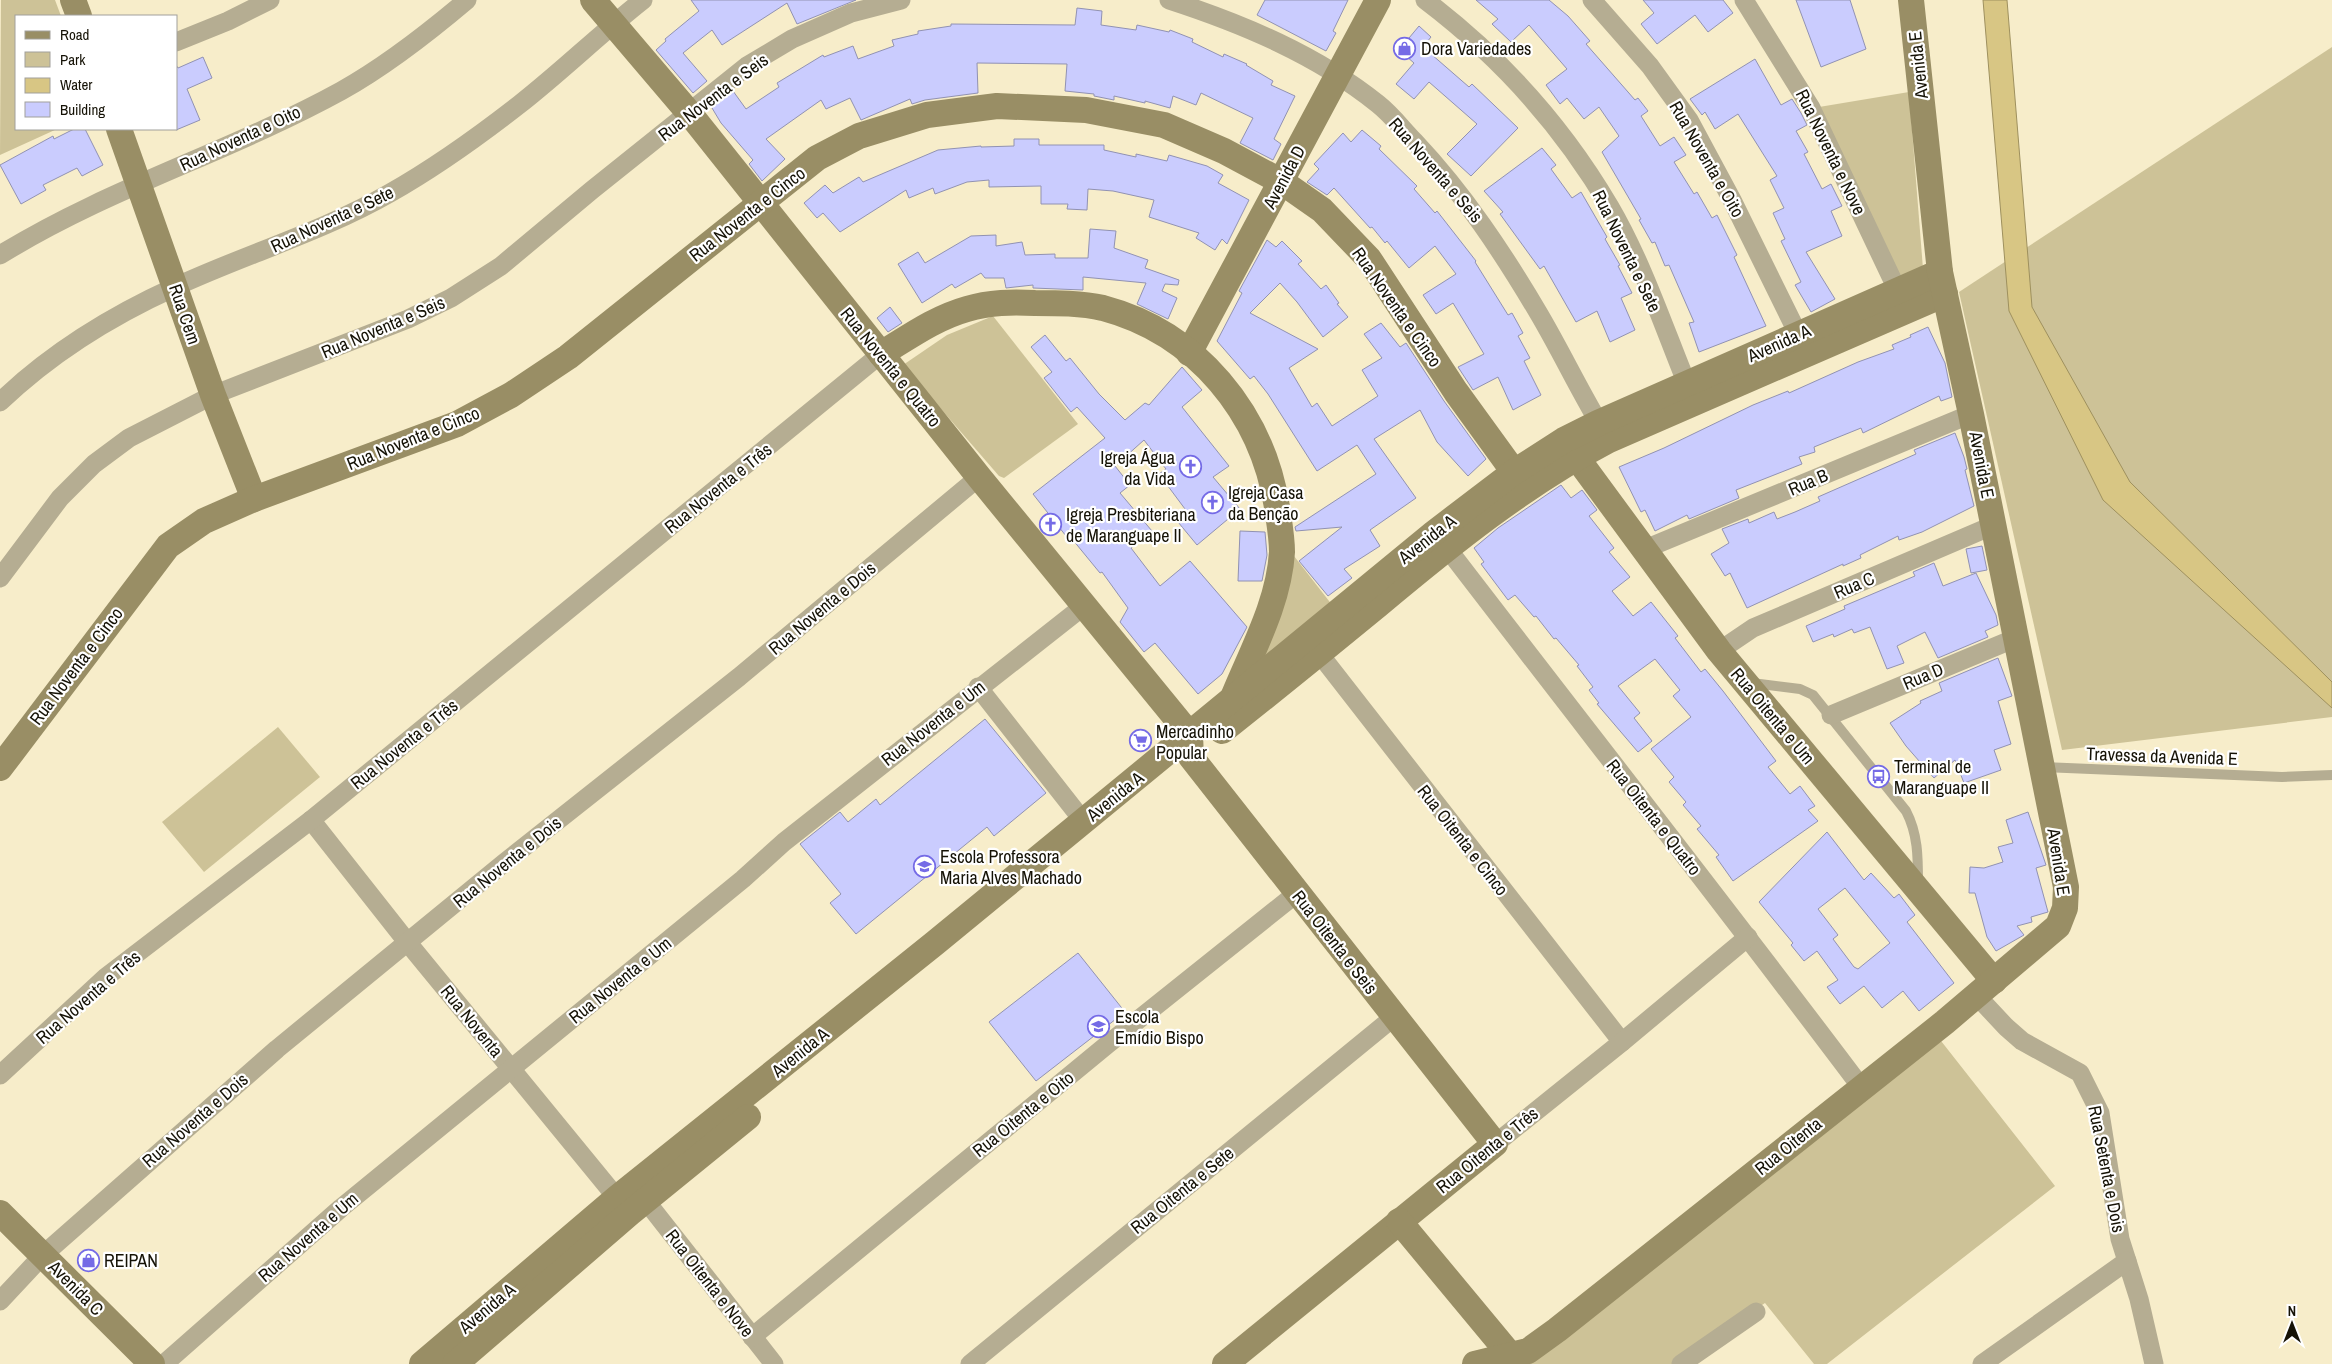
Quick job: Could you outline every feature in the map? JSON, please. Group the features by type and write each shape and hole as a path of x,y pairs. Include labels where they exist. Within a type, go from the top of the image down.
{"street":[{"path":"73,0 79,15"},
{"path":"178,41 228,21 270,0"},
{"name":"Rua Noventa e Oito","path":"0,255 42,229 138,184 202,158 342,90 395,55 467,0"},
{"name":"Rua Noventa e Quatro","path":"593,0 690,114 979,477 1084,605 1190,746"},
{"name":"Rua Noventa e Sete","path":"0,402 25,378 85,333 175,286 296,238 389,194 457,151 521,103 643,0"},
{"name":"Rua Noventa e Seis","path":"0,578 60,498 94,464 129,438 213,395 408,319 451,298 502,266 592,190 690,114 747,66 792,39 851,13 901,0"},
{"name":"Rua Noventa e Seis","path":"1169,0 1229,19 1338,75 1379,105 1435,163 1482,223 1539,314 1604,431"},
{"name":"Avenida D","path":"1189,353 1378,0"},
{"name":"Rua Noventa e Sete","path":"1425,0 1488,53 1538,106 1576,155 1610,208 1643,276 1688,384"},
{"name":"Rua Noventa e Oito","path":"1592,0 1650,66 1689,120 1732,200 1798,334"},
{"name":"Rua Noventa e Nove","path":"1744,0 1811,108 1902,300"},
{"name":"Avenida E","path":"1911,0 1943,283 1994,525 2066,887 2065,908 2058,926"},
{"name":"Rua Noventa e Cinco","path":"0,768 168,546 204,520 254,499 457,424 512,396 568,356 817,158 859,136 927,115 997,106 1086,110 1164,125 1224,151 1282,182 1322,210 1369,259 1456,392 1514,472"},
{"name":"Rua Cem","path":"119,130 213,395 254,499"},
{"name":"Avenida A","path":"1604,431 1943,283"},
{"name":"Avenida A","path":"456,1364 646,1201 1312,645 1434,533 1514,472 1570,449 1688,384 1798,334 1902,300"},
{"name":"Rua Noventa e Três","path":"0,1075 106,977 311,820 881,354 938,319 968,308 1003,302 1060,303 1102,308 1137,320 1189,353 1211,371 1243,411 1264,453 1273,483 1282,550 1280,574 1274,598 1232,700"},
{"name":"Rua B","path":"1646,550 1971,414"},
{"name":"Avenida A","path":"422,1364 617,1198 1084,822 1190,746 1232,700 1447,548 1525,490 1570,449"},
{"name":"Rua Oitenta e Um","path":"1570,449 1719,651 1919,892 1986,988"},
{"name":"Rua Noventa e Dois","path":"0,1301 43,1255 278,1048 504,863 739,677 979,477"},
{"name":"Rua C","path":"1719,651 1753,628 1994,525"},
{"name":"Rua Oitenta e Quatro","path":"1447,548 1748,937 1861,1087"},
{"name":"Rua Noventa e Um","path":"164,1364 341,1208 743,879 784,842 1084,605"},
{"name":"Rua D","path":"1831,715 2016,638"},
{"name":"Rua Oitenta e Cinco","path":"1312,645 1622,1042"},
{"path":"978,687 1084,822"},
{"name":"Rua Oitenta e Seis","path":"1190,746 1297,893 1495,1144"},
{"name":"Rua Noventa","path":"311,820 408,943 617,1198"},
{"name":"Rua Oitenta e Oito","path":"752,1337 1108,1044 1297,893"},
{"name":"Rua Oitenta","path":"1475,1364 1528,1352 1986,988 2058,926"},
{"name":"Rua Oitenta e Três","path":"1225,1364 1622,1042 1748,937"},
{"name":"Rua Setenta e Dois","path":"1986,988 2022,1041 2080,1073 2100,1113 2116,1216 2139,1299 2154,1364"},
{"name":"Rua Oitenta e Sete","path":"970,1364 1394,1017"},
{"path":"617,1198 646,1201"},
{"name":"Rua Oitenta e Nove","path":"646,1201 774,1364"},
{"name":"Avenida C","path":"0,1213 152,1364"},
{"path":"1399,1221 1512,1357"},
{"path":"1982,1364 2127,1261"},
{"path":"1681,1364 1756,1312"}],"lane":[{"path":"1746,682 1800,689 1813,695 1831,715 1906,811 1914,825 1918,852 1919,892"},
{"name":"Travessa da Avenida E","path":"2041,767 2282,777 2332,776"}],"green space":[{"path":"1,0 55,0 61,15 15,15 15,130 55,130 0,155"},
{"path":"2332,47 2332,717 2062,750 1959,292"},
{"path":"1909,92 1923,269 1897,278 1813,108"},
{"path":"993,316 1078,424 1004,478 999,476 903,365 947,335"},
{"path":"1287,547 1336,610 1235,697"},
{"path":"278,727 320,777 204,872 162,822"},
{"path":"1934,1032 2055,1186 1827,1364 1814,1364 1765,1303 1675,1364 1467,1364 1522,1355"}],"water":[{"path":"1983,0 2007,0 2032,307 2130,482 2332,682 2332,708 2103,500 2009,311"}],"building":[{"path":"691,0 856,0 797,24 787,3 722,45 712,30 683,53 707,81 693,93 656,50 666,41 665,39 699,11"},
{"path":"1265,0 1348,0 1333,31 1336,33 1326,51 1257,15"},
{"path":"1476,0 1549,0 1568,16 1590,41 1586,44 1635,100 1638,98 1648,111 1641,116 1660,146 1674,137 1686,155 1674,162 1694,194 1697,192 1712,218 1717,215 1737,255 1734,257 1766,326 1699,352 1689,323 1694,322 1669,265 1665,266 1655,242 1652,243 1639,220 1641,219 1602,152 1619,136 1599,107 1584,119 1567,98 1560,104 1546,85 1567,69 1529,25 1511,42 1492,24 1498,19"},
{"path":"1643,0 1723,0 1733,13 1708,32 1695,15 1657,44 1641,24 1654,13"},
{"path":"1796,0 1850,0 1866,49 1821,67"},
{"path":"1077,8 1102,11 1101,25 1136,30 1137,25 1169,32 1170,30 1193,39 1192,42 1223,57 1224,54 1247,64 1273,81 1271,85 1295,96 1274,139 1281,144 1273,160 1240,143 1253,118 1201,93 1196,105 1173,96 1170,108 1145,101 1145,103 1114,96 1114,100 1094,96 1094,94 1065,91 1067,64 977,63 978,93 925,100 912,104 910,99 861,120 850,98 826,109 821,100 766,139 785,159 762,181 749,164 753,160 721,123 712,108 733,91 746,109 779,87 777,83 823,55 824,57 853,46 858,59 894,46 892,40 918,34 918,31 951,26 951,24 1075,25"},
{"path":"1419,26 1431,37 1423,47 1469,87 1472,84 1518,128 1471,176 1447,154 1477,124 1429,82 1414,99 1396,84 1414,63 1399,50"},
{"path":"203,57 212,78 187,89 200,120 178,129 178,68"},
{"path":"1755,59 1781,105 1792,99 1801,113 1807,125 1796,131 1808,152 1804,154 1822,189 1831,184 1842,206 1831,211 1842,236 1806,252 1835,299 1811,312 1795,285 1801,282 1781,241 1785,239 1773,213 1784,208 1770,180 1777,176 1738,114 1715,129 1705,112 1702,115 1690,99"},
{"path":"72,130 86,130 103,165 82,176 77,168 43,185 46,190 21,204 0,165 53,136 54,139"},
{"path":"1362,130 1381,146 1379,149 1417,186 1414,189 1435,213 1437,211 1476,261 1508,315 1512,313 1523,333 1518,336 1530,358 1524,361 1541,395 1513,410 1498,377 1473,390 1458,367 1484,354 1453,303 1436,314 1423,295 1456,274 1435,246 1409,268 1387,241 1385,243 1334,188 1327,195 1307,182 1319,169 1314,164 1343,133 1351,142"},
{"path":"1014,139 1039,139 1039,145 1104,145 1104,150 1136,157 1136,154 1167,161 1169,155 1207,166 1223,175 1218,183 1249,200 1227,244 1222,239 1215,250 1196,238 1199,233 1149,217 1154,200 1113,191 1088,189 1087,210 1067,209 1068,204 1041,204 1041,186 989,187 989,180 967,182 935,194 933,188 909,198 906,190 840,232 823,213 817,218 804,203 825,185 833,193 859,177 863,182 938,150 981,146 1014,146"},
{"path":"1542,148 1556,165 1551,169 1572,198 1581,192 1607,237 1605,239 1620,265 1618,266 1632,293 1621,298 1635,330 1610,342 1597,311 1576,322 1544,266 1540,269 1500,214 1503,212 1484,191"},
{"path":"1090,229 1116,231 1114,248 1148,260 1145,268 1179,280 1178,285 1165,284 1162,291 1177,298 1168,319 1137,304 1146,283 1083,277 1083,290 1033,288 1033,285 1006,288 1004,278 985,278 981,273 955,288 952,284 922,303 898,264 918,252 925,263 971,236 996,235 996,246 1022,242 1025,255 1055,254 1055,258 1088,258"},
{"path":"1267,240 1276,247 1282,241 1302,261 1298,264 1321,289 1326,285 1339,303 1337,304 1348,317 1323,337 1280,283 1250,313 1318,349 1289,368 1312,407 1317,403 1332,426 1378,396 1362,370 1382,358 1364,334 1381,323 1400,347 1406,343 1444,401 1486,459 1468,476 1437,442 1420,410 1374,439 1416,498 1370,530 1380,546 1344,569 1352,578 1328,596 1299,561 1342,527 1296,531 1295,527 1376,474 1357,445 1317,471 1268,394 1254,376 1250,379 1217,341 1242,293 1239,291"},
{"path":"890,307 902,323 888,332 877,318"},
{"path":"1928,327 1945,363 1952,397 1941,401 1939,396 1863,433 1861,428 1814,447 1815,452 1799,457 1802,464 1736,490 1739,498 1689,519 1687,515 1655,531 1645,510 1641,512 1619,467 1664,448 1753,405 1788,391 1789,393 1858,362 1894,349 1892,345"},
{"path":"1045,335 1066,361 1070,358 1099,394 1125,420 1145,403 1149,405 1182,367 1202,390 1182,407 1229,466 1213,477 1240,509 1197,545 1178,522 1188,513 1159,474 1166,469 1144,440 1115,466 1130,485 1120,493 1152,531 1131,548 1160,586 1190,561 1247,627 1222,674 1198,694 1155,643 1144,652 1120,622 1128,608 1102,572 1100,573 1068,534 1066,536 1033,494 1105,438 1077,407 1071,412 1044,378 1052,372 1031,347"},
{"path":"1955,433 1964,457 1967,469 1965,470 1974,506 1922,532 1899,540 1898,536 1860,555 1861,558 1843,566 1843,564 1747,608 1730,573 1725,576 1711,554 1729,543 1722,529 1748,519 1749,523 1774,512 1777,519 1795,512 1820,501 1818,497 1916,454 1914,450"},
{"path":"1561,485 1571,498 1582,490 1597,510 1589,516 1614,548 1609,552 1630,577 1612,591 1633,616 1651,602 1678,636 1675,638 1701,672 1705,669 1776,761 1768,767 1790,794 1800,786 1815,806 1808,810 1818,821 1733,881 1716,857 1719,855 1697,829 1701,826 1683,805 1686,802 1669,782 1674,777 1651,749 1691,717 1673,696 1680,690 1655,659 1618,686 1640,713 1634,718 1652,741 1638,752 1597,704 1599,703 1589,690 1593,687 1577,666 1579,665 1515,595 1508,600 1481,564 1484,562 1474,548 1498,528"},
{"path":"1240,531 1265,532 1267,555 1262,581 1238,581"},
{"path":"1982,546 1987,570 1971,573 1966,549"},
{"path":"1934,563 1943,586 1976,573 1996,615 1998,625 1985,631 1988,637 1938,658 1925,632 1897,646 1904,663 1887,669 1870,627 1854,633 1852,629 1834,637 1833,634 1813,642 1806,626 1845,609 1844,606 1915,576 1913,572"},
{"path":"1998,658 2012,696 1998,701 2011,744 1994,750 2001,770 1964,783 1955,760 1934,778 1906,746 1890,723 1921,703 1920,701 1942,691 1939,683"},
{"path":"985,719 1046,793 994,836 987,827 856,934 830,903 841,894 800,844 840,812 848,822 876,799 880,805"},
{"path":"2028,812 2046,865 2036,868 2048,912 2031,917 2032,922 2017,926 2024,935 1996,951 1987,937 1975,893 1969,893 1970,867 1984,868 2003,862 1998,847 2013,843 2006,820"},
{"path":"1827,832 1864,880 1871,873 1894,898 1899,894 1915,915 1907,922 1954,983 1919,1011 1903,991 1882,1008 1864,986 1840,1004 1827,987 1838,980 1817,951 1804,961 1791,945 1793,943 1759,902","holes":["1845,888 1890,943 1858,969 1854,967 1833,939 1838,935 1818,909"]},
{"path":"1078,953 1125,1012 1036,1081 989,1022"}],"place":[{"name":"Dora Variedades","path":"1405,48"},
{"name":"Igreja Água da Vida","path":"1191,467"},
{"name":"Igreja Casa da Benção","path":"1212,502"},
{"name":"Igreja Presbiteriana de Maranguape II","path":"1050,524"},
{"name":"Mercadinho Popular","path":"1140,741"},
{"name":"Terminal de Maranguape II","path":"1878,776"},
{"name":"Escola Professora Maria Alves Machado","path":"924,866"},
{"name":"Escola Emídio Bispo","path":"1099,1026"},
{"name":"REIPAN","path":"88,1260"}]}
